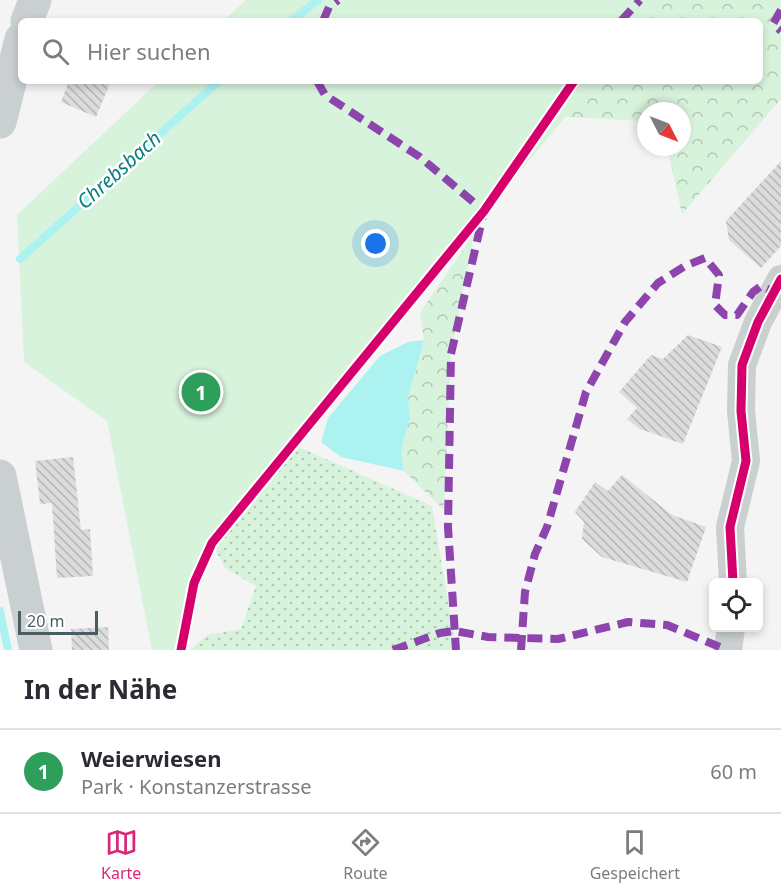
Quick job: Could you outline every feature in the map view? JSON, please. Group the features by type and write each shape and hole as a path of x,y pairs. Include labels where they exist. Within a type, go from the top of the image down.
{"main road":[{"path":"28,18 35,0"},
{"path":"0,122 18,51"},
{"path":"0,476 3,512 36,650"}],"street":[{"path":"733,578 730,527 746,461 741,411 742,365 758,322 781,279"},
{"path":"728,650 730,632"}],"green space":[{"path":"246,0 663,0 648,18 226,18"},
{"path":"649,0 781,0 781,99 682,214 669,156 691,156 691,102 637,102 637,121 548,116 575,84 763,84 763,18 634,18"},
{"path":"156,84 593,84 212,543 182,650 152,650 107,421 24,362 17,215"},
{"path":"474,233 451,354 444,510 404,471 401,451 410,418 408,398 424,340 420,313"},
{"path":"292,444 432,506 456,650 190,650 207,635 241,629 256,586 225,568 212,543"}],"water":[{"path":"424,340 408,398 410,418 401,451 404,471 341,457 321,442 328,418 380,356 408,342"}],"building":[{"path":"68,84 110,84 96,117 61,102"},
{"path":"781,161 781,246 761,268 729,240 726,221"},
{"path":"688,335 722,347 683,444 640,429 627,419 637,408 619,392 651,355 663,359"},
{"path":"73,457 81,530 90,529 93,576 57,578 52,503 40,504 35,461"},
{"path":"622,475 672,515 706,527 687,582 602,557 582,539 584,522 575,512 595,482 608,491"},
{"path":"108,627 109,650 72,650 71,629"}],"waterway":[{"name":"Chrebsbach","path":"295,18 318,0"},
{"name":"Chrebsbach","path":"20,259 216,84"},
{"name":"Chrebsbach","path":"0,611 8,650"}],"marked path":[{"path":"324,18 329,7 338,0"},
{"path":"624,18 640,0"},
{"path":"781,10 773,24 781,31"},
{"path":"319,84 325,95 420,157 484,211 451,354 448,527 456,650"},
{"path":"521,650 525,592 535,554 547,527 586,392 625,322 658,283 685,266 705,258 719,275 715,305 725,315 737,315 753,292 761,286 779,294"},
{"path":"393,650 440,633 455,631 488,637 558,639 628,622 667,625 727,650"}],"cycle path":[{"path":"181,650 194,583 212,543 484,211 572,84"},
{"path":"733,578 730,527 746,461 741,411 742,365 758,322 781,279"}],"place":[{"name":"Weierwiesen","path":"201,392"}]}
